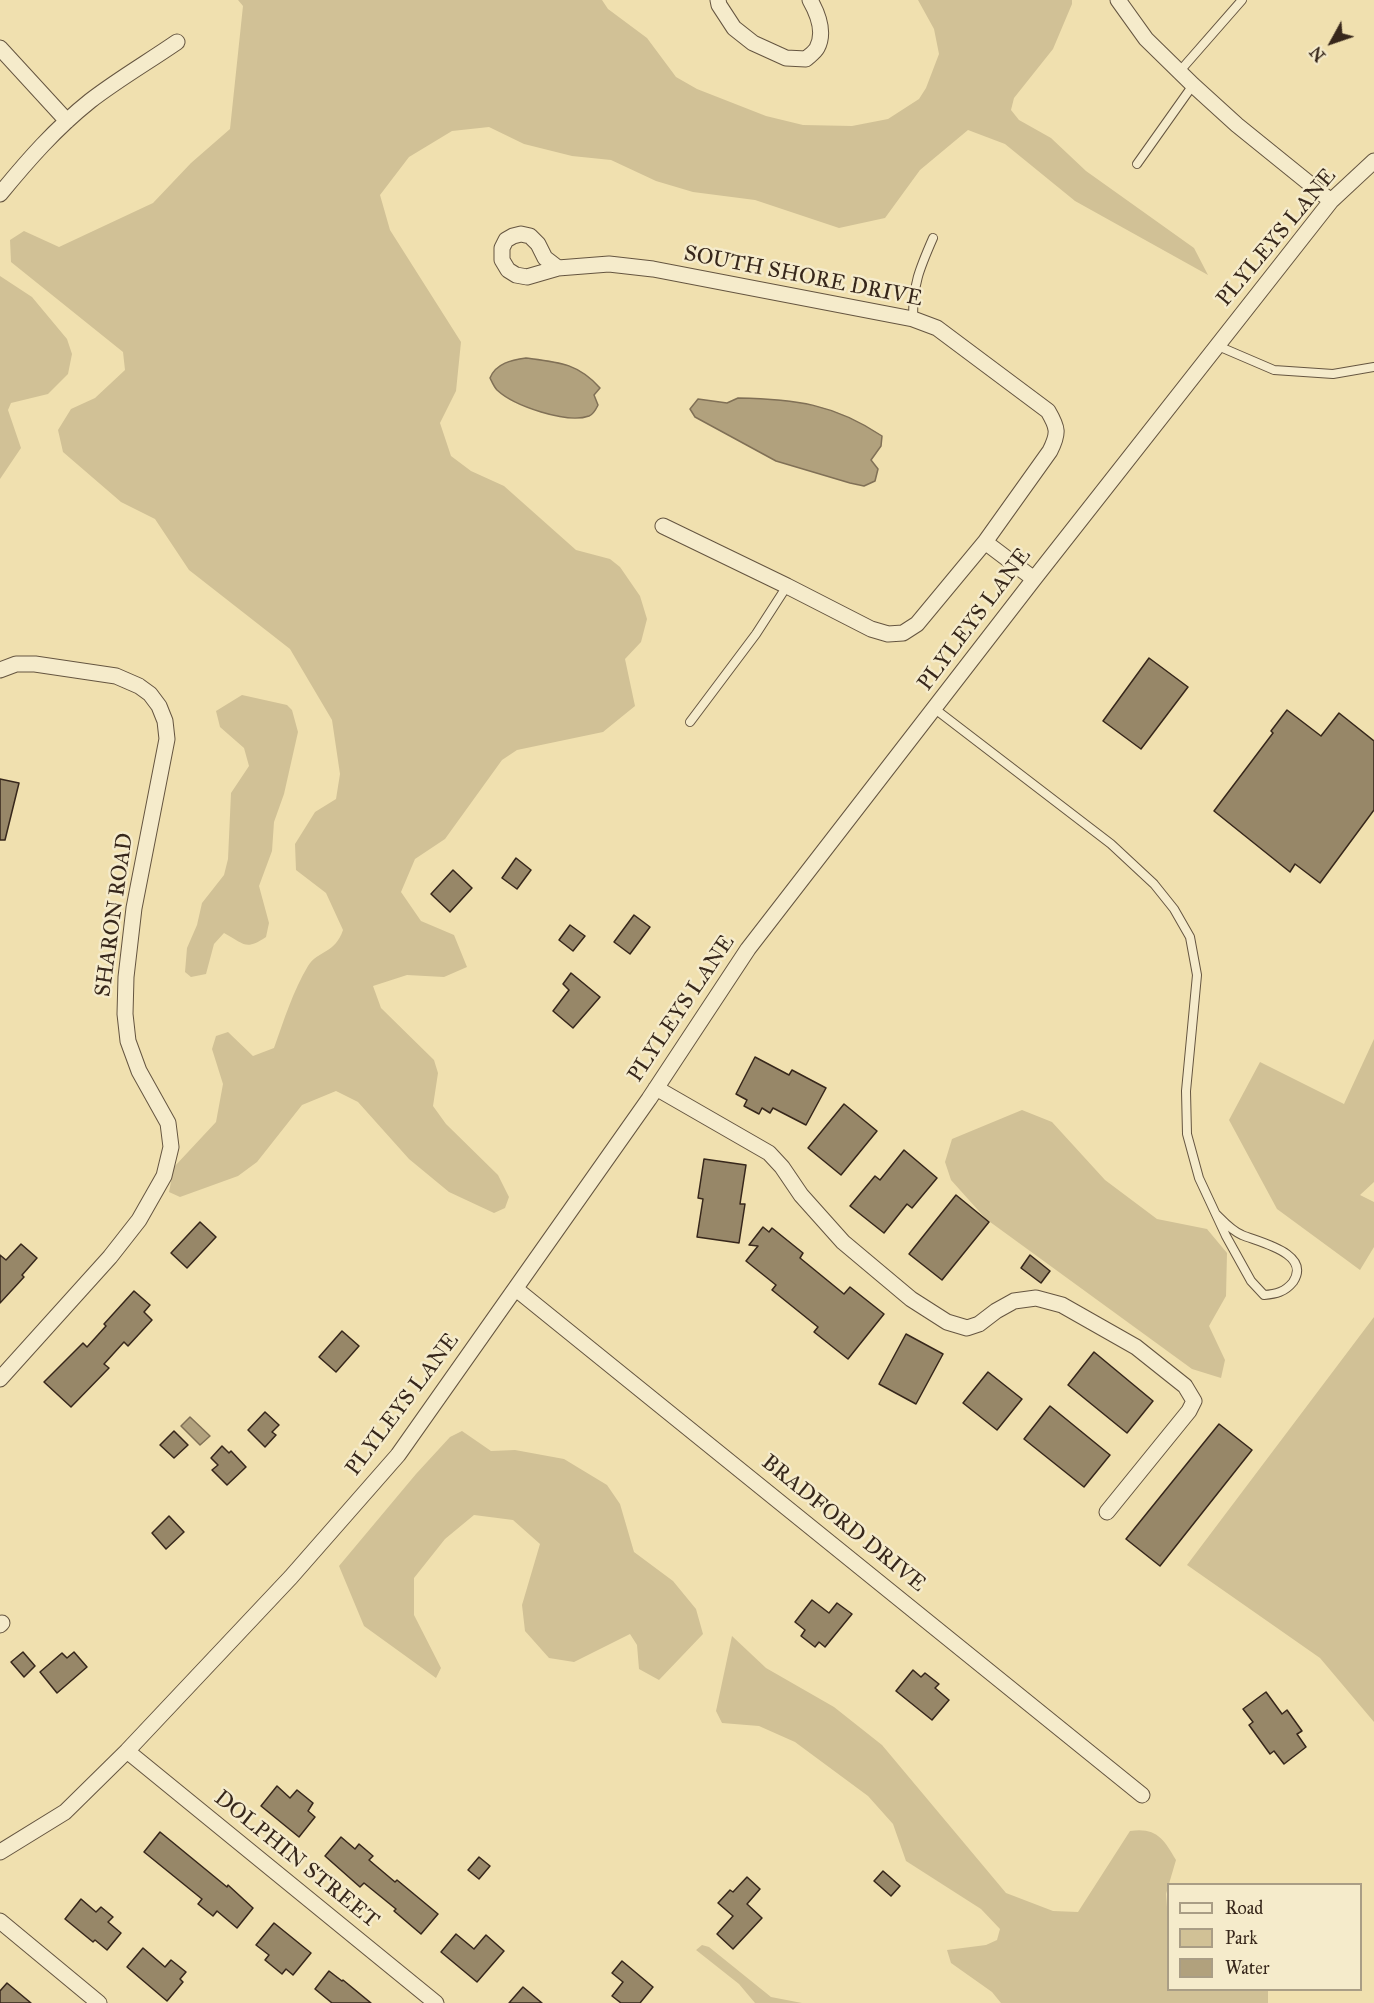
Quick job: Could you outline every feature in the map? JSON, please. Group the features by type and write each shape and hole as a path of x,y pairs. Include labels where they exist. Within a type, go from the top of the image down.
{"street":[{"path":"718,0 734,28 753,44 786,58 806,58 816,49 821,31 816,10 810,0"},
{"path":"1118,0 1146,39 1179,72 1237,125 1331,201"},
{"path":"0,194 38,148 91,100 177,42"},
{"path":"0,48 67,121"},
{"name":"PLYLEYS LANE","path":"0,1852 65,1812 127,1751 291,1577 398,1455 656,1088 748,950 1034,579 1331,201 1374,161"},
{"name":"SOUTH SHORE DRIVE","path":"558,268 609,264 653,269 914,319 937,328 1048,411 1056,425 1057,437 1050,451 985,542 929,613 903,633 888,634 871,629 663,526"},
{"path":"985,542 1034,579"},
{"name":"SHARON ROAD","path":"0,670 16,664 35,664 116,676 139,686 150,694 159,706 165,721 167,739 134,908 126,977 125,1014 128,1041 139,1071 168,1123 171,1147 164,1176 139,1220 110,1257 0,1379"},
{"path":"656,1088 769,1153 782,1167 801,1195 843,1242 911,1299 947,1322 967,1328 979,1324 1014,1301 1036,1298 1045,1300 1062,1305 1136,1347 1185,1386 1194,1401 1189,1411 1107,1512"},
{"name":"BRADFORD DRIVE","path":"516,1289 1142,1795"},
{"name":"DOLPHIN STREET","path":"127,1751 436,2003"},
{"path":"0,1921 99,2003"}],"lane":[{"path":"1179,72 1242,0"},
{"path":"1137,164 1193,85"},
{"path":"914,319 913,300 916,277 933,238"},
{"path":"1218,346 1274,370 1333,374 1374,367"},
{"path":"690,722 756,634 787,586"},
{"path":"935,709 1110,844 1154,884 1190,937 1197,975 1186,1091 1187,1134 1200,1178 1216,1214 1251,1281 1264,1295 1276,1294 1287,1289 1295,1279 1296,1268 1291,1257 1280,1249 1239,1234 1216,1214"}],"green space":[{"path":"238,0 602,0 608,9 647,38 676,77 697,89 766,116 803,125 852,126 888,119 919,99 926,88 939,54 934,29 918,0 1072,0 1053,49 1014,98 1011,110 1019,120 1051,138 1086,171 1194,248 1208,275 1075,201 1005,144 968,130 920,170 885,218 839,228 755,200 693,192 656,181 611,160 572,156 524,144 489,127 452,131 409,157 380,195 390,230 461,342 456,391 440,423 451,456 471,471 504,486 576,550 610,559 620,567 640,596 647,619 641,642 625,659 635,706 603,732 517,750 502,760 445,839 415,859 401,892 421,921 454,935 467,967 444,977 407,975 373,986 381,1008 434,1060 438,1073 433,1106 446,1124 498,1175 509,1197 505,1208 494,1213 449,1192 409,1159 358,1102 336,1091 302,1105 257,1162 238,1176 180,1197 169,1192 174,1167 216,1122 223,1084 212,1049 216,1036 228,1032 253,1056 274,1048 293,996 308,966 336,944 343,930 326,893 296,870 295,844 315,812 336,799 340,774 332,720 290,649 189,570 155,519 121,502 63,452 58,430 71,409 95,398 125,370 123,352 11,262 10,240 24,231 59,247 153,203 191,163 230,129 243,6"},
{"path":"0,276 32,297 67,339 72,354 68,374 48,394 11,403 8,410 21,448 0,479"},
{"path":"242,695 287,705 292,710 298,732 284,794 274,822 272,851 259,886 269,923 266,937 254,944 241,943 224,933 214,944 206,974 191,977 185,972 187,948 197,925 202,903 224,875 228,859 231,793 249,766 244,748 220,727 216,711"},
{"path":"1374,1039 1374,1182 1360,1195 1374,1202 1374,1247 1360,1270 1277,1209 1229,1120 1260,1062 1344,1104"},
{"path":"1022,1110 1052,1122 1105,1180 1157,1219 1207,1229 1227,1253 1226,1296 1209,1326 1225,1360 1221,1378 1192,1369 986,1219 951,1180 945,1162 952,1139"},
{"path":"1374,1317 1374,1722 1320,1658 1187,1565"},
{"path":"462,1431 491,1451 515,1450 564,1459 607,1485 620,1504 634,1552 673,1581 696,1609 703,1634 659,1680 639,1669 637,1645 630,1634 574,1662 549,1658 525,1631 522,1605 540,1544 513,1520 474,1515 445,1539 414,1578 414,1615 441,1668 436,1678 364,1626 339,1566 416,1474 450,1437"},
{"path":"732,1636 766,1668 834,1707 882,1745 1006,1893 1053,1911 1078,1912 1130,1831 1153,1833 1163,1841 1176,1860 1169,1883 1167,1883 1166,1894 1167,1991 1268,1991 1268,2003 1001,2003 992,1992 951,1963 947,1950 986,1945 997,1940 1000,1929 981,1909 906,1861 893,1824 868,1796 795,1742 759,1726 722,1723 716,1711"},
{"path":"702,1945 709,1947 771,1997 802,2003 755,2003 739,1984 696,1950"}],"water":[{"path":"526,358 567,365 584,373 600,388 594,395 598,405 594,413 579,418 555,416 515,402 497,390 490,378 496,369 510,361"},
{"path":"738,398 813,405 864,425 882,436 881,446 871,460 878,469 875,481 864,486 776,461 695,417 690,409 698,399 727,403"},
{"path":"190,1417 210,1436 200,1445 181,1426"}],"building":[{"path":"1149,658 1188,687 1141,749 1103,721"},
{"path":"1287,710 1321,736 1339,713 1374,741 1374,810 1320,883 1295,864 1290,872 1214,811 1273,733 1271,731"},
{"path":"0,779 19,783 5,840 0,840"},
{"path":"516,858 531,870 517,889 502,878"},
{"path":"453,870 472,888 450,912 431,894"},
{"path":"634,915 650,927 630,954 614,942"},
{"path":"570,925 585,936 573,951 559,940"},
{"path":"571,973 600,997 573,1028 553,1011 569,990 563,984"},
{"path":"755,1057 789,1075 792,1070 826,1088 806,1125 773,1108 770,1113 762,1108 759,1114 744,1106 747,1100 736,1094"},
{"path":"844,1104 877,1131 841,1175 808,1148"},
{"path":"904,1150 937,1178 912,1208 907,1204 884,1233 850,1206 875,1176 880,1180"},
{"path":"704,1159 746,1165 740,1204 745,1204 739,1243 697,1237 703,1199 698,1198"},
{"path":"956,1195 989,1222 942,1280 909,1254"},
{"path":"200,1222 216,1237 187,1268 171,1253"},
{"path":"763,1227 769,1232 772,1228 803,1253 800,1258 844,1294 850,1287 884,1314 848,1359 814,1332 818,1327 772,1290 776,1285 746,1261 758,1246 749,1245"},
{"path":"21,1244 37,1258 22,1275 24,1277 0,1303 0,1255 6,1260"},
{"path":"1030,1255 1050,1271 1041,1283 1021,1268"},
{"path":"134,1291 150,1305 144,1312 152,1320 128,1346 124,1342 104,1364 109,1368 71,1407 44,1382 83,1343 87,1347"},
{"path":"342,1331 359,1346 336,1372 319,1357"},
{"path":"906,1334 943,1354 916,1404 879,1384"},
{"path":"1094,1352 1153,1401 1127,1433 1068,1385"},
{"path":"988,1372 1022,1399 997,1430 963,1403"},
{"path":"1050,1406 1110,1455 1084,1487 1024,1439"},
{"path":"265,1412 279,1425 272,1432 276,1435 265,1447 248,1430"},
{"path":"1219,1424 1252,1450 1160,1566 1126,1539"},
{"path":"174,1431 188,1445 174,1458 160,1445"},
{"path":"222,1446 229,1453 231,1451 246,1467 227,1485 212,1470 218,1465 211,1458"},
{"path":"169,1516 184,1532 166,1549 152,1533"},
{"path":"812,1600 829,1613 837,1603 852,1614 825,1647 819,1642 815,1647 801,1636 805,1630 795,1622"},
{"path":"23,1652 35,1666 24,1677 11,1662"},
{"path":"74,1652 87,1667 57,1693 40,1672 62,1653 67,1658"},
{"path":"913,1670 921,1677 925,1673 939,1684 935,1688 949,1700 932,1720 896,1691"},
{"path":"1266,1692 1282,1714 1287,1710 1302,1731 1297,1734 1306,1747 1284,1764 1274,1751 1270,1754 1249,1725 1253,1722 1243,1709"},
{"path":"277,1786 290,1798 297,1790 313,1803 308,1811 315,1817 299,1837 261,1806"},
{"path":"160,1832 227,1887 228,1885 253,1908 237,1928 217,1911 213,1916 198,1904 202,1899 144,1852"},
{"path":"341,1837 355,1849 359,1844 373,1856 369,1860 438,1914 421,1934 394,1911 396,1909 364,1883 360,1887 325,1856"},
{"path":"479,1857 490,1866 479,1879 468,1870"},
{"path":"883,1871 900,1886 891,1896 874,1881"},
{"path":"747,1877 760,1889 747,1904 762,1918 733,1949 717,1934 733,1916 718,1903 730,1890 733,1892"},
{"path":"81,1899 96,1912 101,1907 113,1917 108,1922 121,1933 107,1950 95,1940 93,1942 65,1919"},
{"path":"274,1923 311,1953 293,1975 286,1969 282,1974 265,1960 269,1955 256,1945"},
{"path":"456,1934 474,1949 486,1935 504,1951 477,1982 441,1952"},
{"path":"143,1948 165,1967 171,1960 186,1972 180,1979 183,1982 167,2001 127,1967"},
{"path":"622,1961 653,1987 640,2003 621,2003 612,1996 623,1982 612,1973"},
{"path":"329,1971 371,2003 332,2003 315,1989"},
{"path":"7,1983 31,2003 0,2003 0,1991"},
{"path":"523,1987 542,2003 509,2003"}]}
